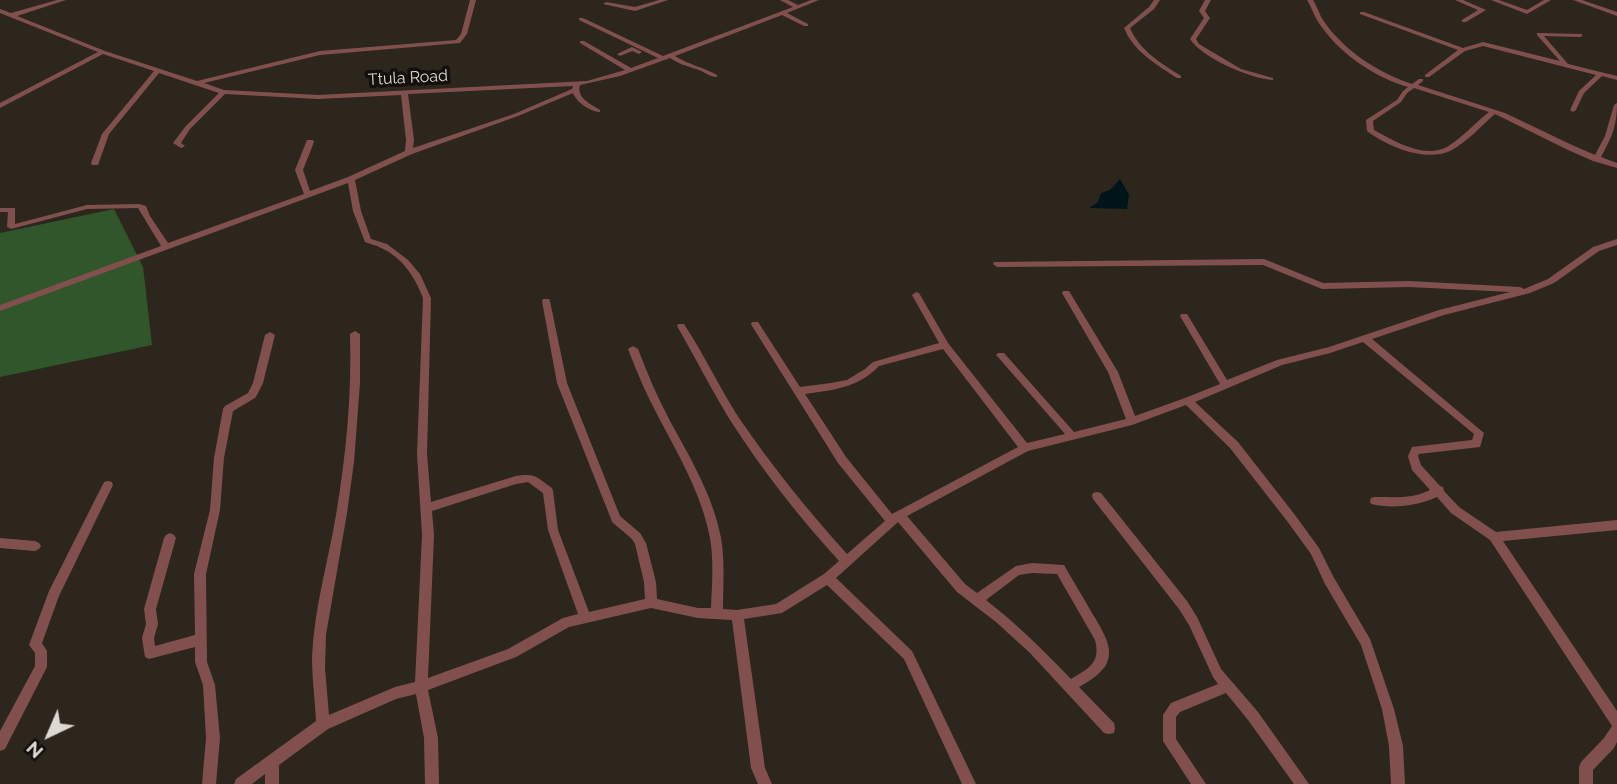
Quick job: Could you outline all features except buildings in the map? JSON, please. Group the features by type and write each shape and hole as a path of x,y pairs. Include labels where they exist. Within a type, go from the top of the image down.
{"street":[{"path":"11,15 63,0"},
{"path":"196,83 320,53 458,42 464,34 473,0"},
{"path":"606,4 635,9 665,0"},
{"path":"783,0 799,7"},
{"name":"Ttula Road","path":"0,11 103,52 223,92 318,97 576,87 630,70 816,0"},
{"path":"1157,0 1154,6 1134,19 1127,28 1130,38 1143,52 1179,77"},
{"path":"1208,0 1202,11 1207,18 1193,39 1197,45 1239,70 1271,79"},
{"path":"1310,0 1320,20 1341,42 1385,76 1493,111 1596,159 1617,166"},
{"path":"1458,0 1483,10 1464,21"},
{"path":"1494,0 1527,12 1548,0"},
{"path":"1576,0 1617,14"},
{"path":"783,13 806,25"},
{"path":"1362,13 1463,50"},
{"path":"581,19 715,76"},
{"path":"1566,66 1539,34 1580,35"},
{"path":"1493,36 1483,44 1463,50 1411,85 1399,101 1369,120 1371,131 1384,138 1429,152 1444,151 1493,111"},
{"path":"582,42 630,70"},
{"path":"1483,44 1617,78"},
{"path":"620,54 634,49 653,61"},
{"path":"0,106 103,52"},
{"path":"95,163 106,134 157,71"},
{"path":"1573,110 1581,92 1599,75"},
{"path":"0,308 351,179 408,152 516,115 576,87 578,98 598,111"},
{"path":"181,146 177,143 187,128 223,92"},
{"path":"404,92 410,140 408,152"},
{"path":"1596,159 1609,136 1617,105"},
{"path":"308,195 299,170 310,142"},
{"path":"351,179 357,211 368,240 383,245 411,266 422,280 427,298 422,454 428,536 421,687 431,738 432,784"},
{"path":"0,210 12,210 10,226 15,227 87,207 139,206 143,208 165,246"},
{"path":"241,784 323,724 396,693 421,687 512,653 553,628 585,616 651,603 678,610 717,614 737,615 778,610 828,579 895,518 1025,448 1132,421 1226,386 1280,362 1442,312 1527,290 1551,281 1596,249 1617,242"},
{"path":"997,264 1264,262 1322,286 1409,284 1527,290"},
{"path":"1066,293 1113,372 1132,421"},
{"path":"916,295 945,345 1025,448"},
{"path":"545,301 562,383 616,519 636,536 640,543 650,582 651,603"},
{"path":"1184,316 1226,386"},
{"path":"755,324 842,460 961,588 1000,618 1109,728"},
{"path":"681,326 706,364 743,431 796,506 847,562"},
{"path":"323,724 318,648 348,465 357,359 355,334"},
{"path":"209,784 213,738 210,697 201,669 200,574 215,510 219,457 228,409 251,395 258,383 270,335"},
{"path":"1364,338 1479,433 1476,444 1416,450 1413,456 1416,467 1460,514 1494,537 1617,722"},
{"path":"799,391 847,385 870,372 876,364 945,345"},
{"path":"633,349 662,418 688,464 708,509 717,552 717,614"},
{"path":"1001,355 1073,436"},
{"path":"1188,401 1234,445 1291,518 1315,551 1366,643 1388,709 1396,746 1398,784"},
{"path":"426,508 516,480 530,478 541,484 548,491 554,530 585,616"},
{"path":"0,744 41,667 43,657 35,645 53,595 108,485"},
{"path":"1375,501 1410,502 1429,497 1439,490"},
{"path":"1097,496 1183,605 1194,621 1206,654 1227,687 1253,716 1301,784"},
{"path":"1494,537 1617,525"},
{"path":"170,538 150,609 152,624 148,638 149,653 200,640"},
{"path":"0,543 35,546"},
{"path":"976,601 1016,571 1032,568 1060,569 1105,649 1102,661 1094,672 1069,686"},
{"path":"828,579 908,655 969,784"},
{"path":"737,615 760,781"},
{"path":"1199,784 1170,741 1169,715 1176,707 1227,687"},
{"path":"1586,784 1586,767 1617,729"},
{"path":"272,762 272,784"}],"green space":[{"path":"114,209 143,267 152,345 0,377 0,233"}],"shaded area":[{"path":"1120,179 1129,195 1127,209 1089,208 1098,202 1101,193 1110,190"}]}
